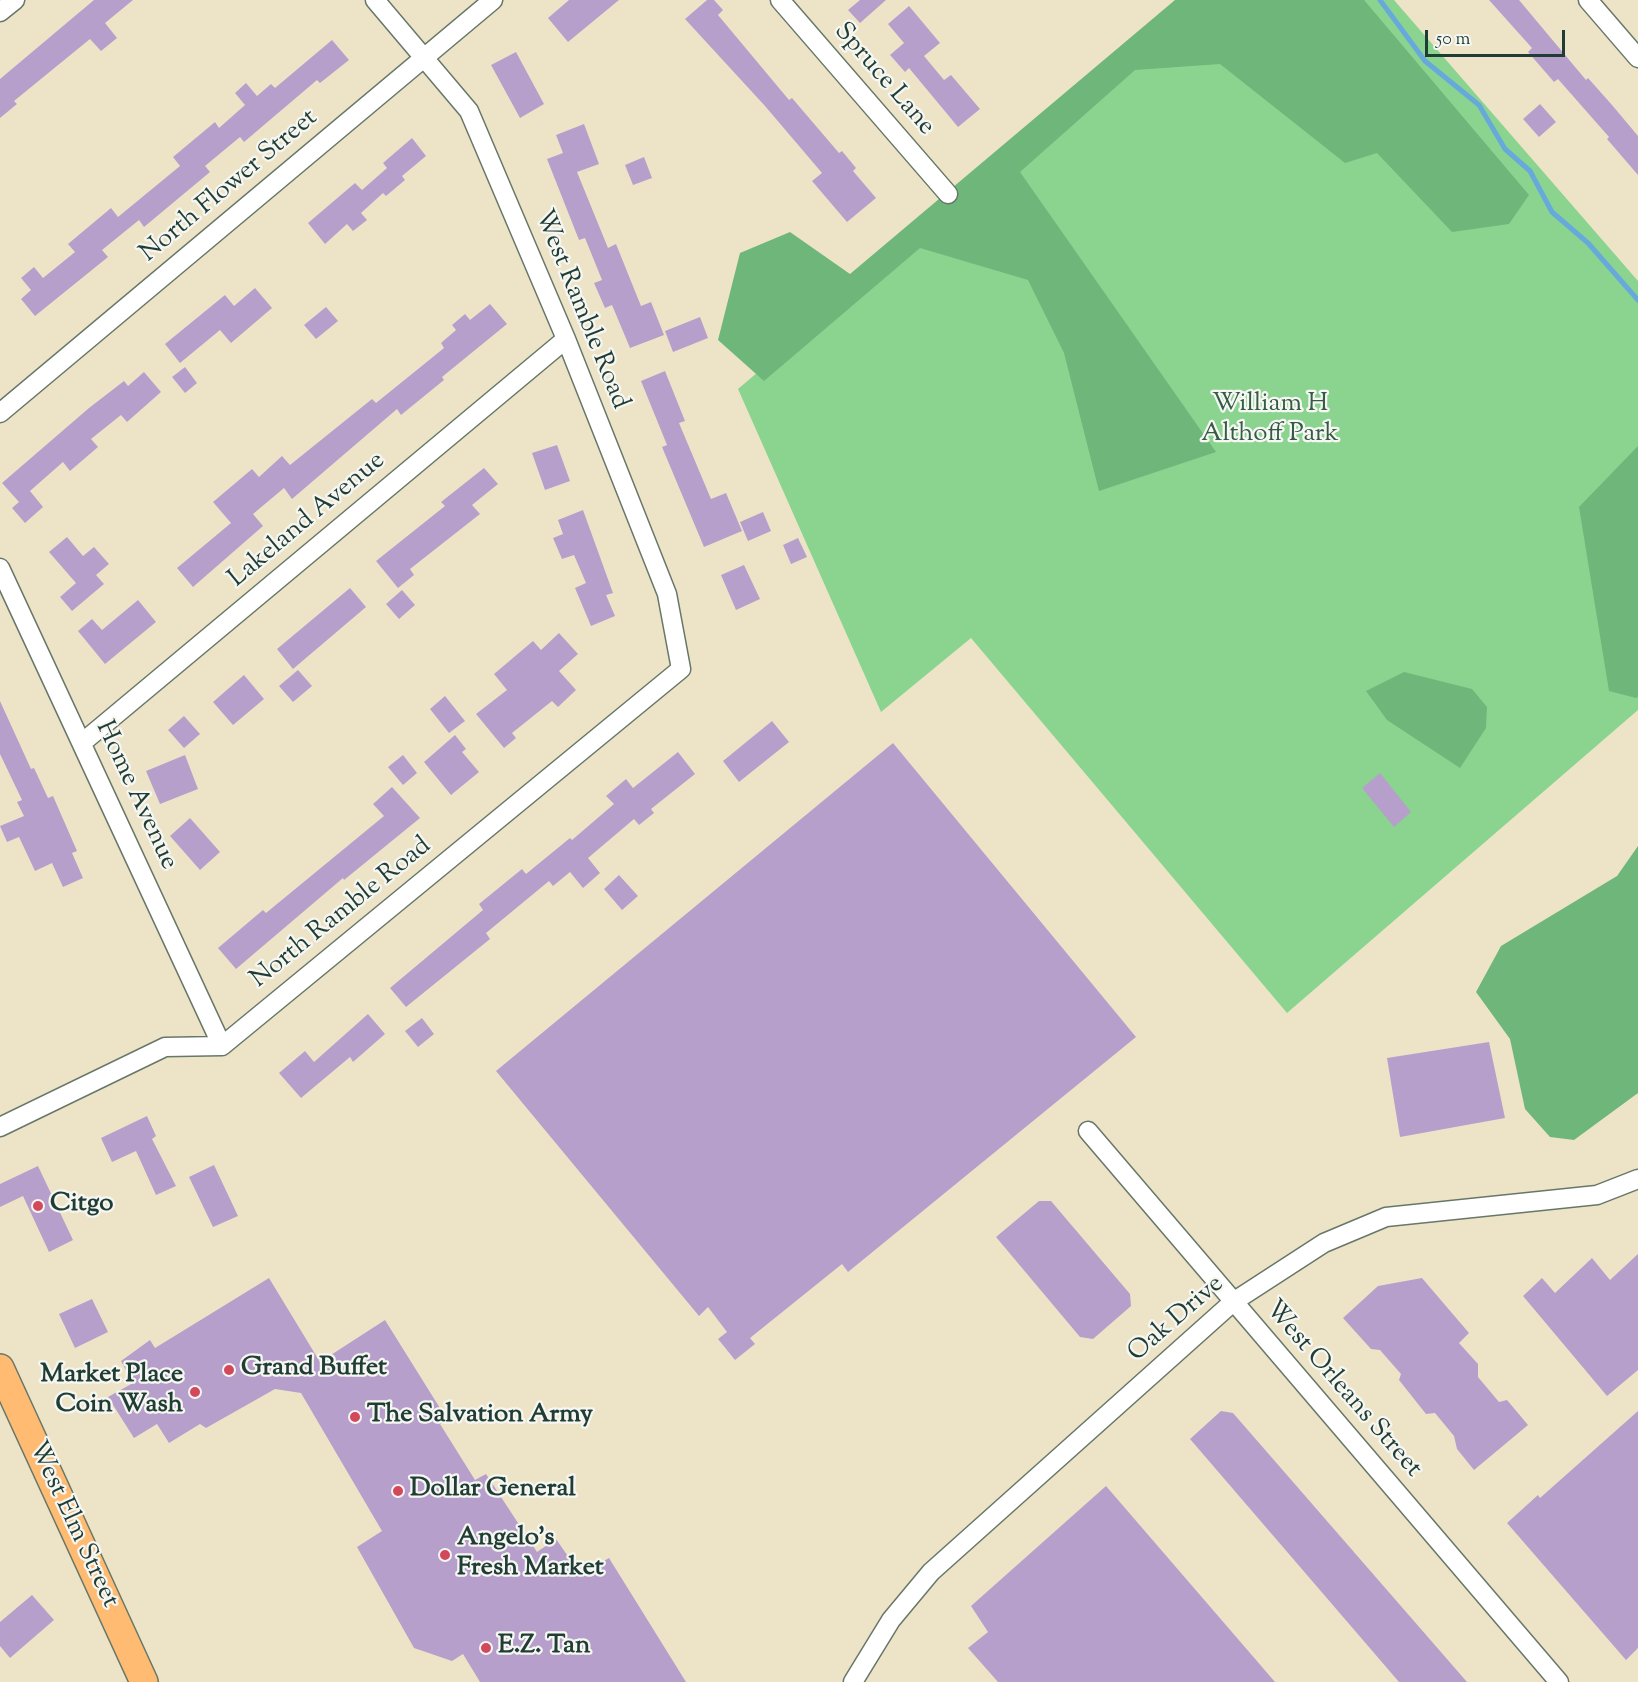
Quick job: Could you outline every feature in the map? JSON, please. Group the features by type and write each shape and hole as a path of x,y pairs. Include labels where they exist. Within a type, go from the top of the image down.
{"main road":[{"name":"West Elm Street","path":"0,1368 144,1682"}],"street":[{"path":"0,12 15,0"},
{"name":"West Ramble Road","path":"375,0 469,111 566,339 667,594 681,669"},
{"name":"North Flower Street","path":"0,413 493,0"},
{"name":"Spruce Lane","path":"780,0 948,194"},
{"path":"1588,0 1638,58"},
{"name":"Lakeland Avenue","path":"82,742 566,339"},
{"name":"Home Avenue","path":"0,568 222,1047"},
{"name":"North Ramble Road","path":"222,1047 681,669"},
{"path":"0,1127 165,1047 222,1047"},
{"name":"West Orleans Street","path":"1088,1131 1559,1682"},
{"name":"Oak Drive","path":"853,1682 891,1620 931,1572 1233,1302 1324,1243 1386,1217 1597,1195 1638,1179"}],"green space":[{"path":"1175,0 1364,0 1529,195 1509,224 1452,232 1377,153 1345,163 1220,64 1135,70 1020,172 1216,452 1099,491 1064,353 1028,280 920,248 764,381 718,340 740,253 790,232 850,274"},
{"name":"William H Althoff Park","path":"1194,0 1394,0 1638,281 1638,710 1287,1013 971,638 881,712 738,389"},
{"path":"1638,446 1638,697 1636,698 1609,691 1579,507"},
{"path":"1404,672 1472,689 1487,707 1486,728 1460,768 1387,720 1366,691"},
{"path":"1638,846 1638,1093 1574,1140 1550,1137 1525,1109 1510,1039 1476,992 1501,946 1617,876"}],"building":[{"path":"94,0 133,0 105,23 117,38 101,51 90,39 14,101 17,104 0,118 0,79"},
{"path":"569,0 619,0 568,42 548,18"},
{"path":"707,0 714,0 723,10 718,15 789,100 792,98 839,153 842,151 856,168 853,171 876,198 847,222 812,181 822,173 765,106 685,19"},
{"path":"860,0 886,0 860,23 848,10"},
{"path":"1489,0 1519,0 1586,80 1588,78 1612,105 1638,136 1638,175 1607,139 1609,137 1558,79 1554,82 1528,52 1532,48"},
{"path":"909,6 940,43 924,56 944,80 951,75 980,109 958,127 909,68 905,72 890,55 904,43 888,24"},
{"path":"332,40 349,60 320,83 317,80 244,142 240,137 205,166 210,172 144,227 139,220 102,250 108,257 35,316 21,299 31,290 21,278 34,267 43,278 75,252 68,244 111,208 118,217 180,166 173,157 215,122 219,128 245,105 235,93 246,83 257,96 271,84 275,88"},
{"path":"516,52 544,104 520,118 491,65"},
{"path":"1540,104 1556,122 1539,137 1523,119"},
{"path":"584,124 599,164 577,172 608,248 616,244 641,306 651,302 664,335 630,348 612,305 605,308 594,283 602,280 585,238 579,240 547,159 563,153 556,135"},
{"path":"412,138 426,156 402,176 405,180 386,196 383,193 361,213 367,220 353,231 347,224 325,244 308,223 355,183 362,190 387,168 383,163"},
{"path":"644,157 652,178 633,185 625,165"},
{"path":"255,288 272,308 231,343 220,330 180,363 165,344 225,295 234,306"},
{"path":"490,304 507,324 442,377 444,380 401,415 397,409 292,499 284,488 253,514 263,526 193,587 177,568 231,523 213,502 252,469 259,477 282,456 290,465 372,399 376,403 444,348 441,343 456,330 452,325 465,314 470,320"},
{"path":"326,307 338,321 316,339 304,325"},
{"path":"700,317 708,338 673,352 665,331"},
{"path":"185,367 197,383 185,393 172,377"},
{"path":"665,371 685,421 679,423 711,499 726,493 742,531 704,547 662,447 667,445 641,381"},
{"path":"144,372 161,392 127,422 121,415 91,439 98,447 70,471 63,462 30,491 43,507 25,523 12,508 19,502 2,483 89,408 124,381 128,386"},
{"path":"557,445 570,481 545,490 532,453"},
{"path":"484,468 498,484 472,505 480,514 410,569 414,575 398,588 376,561 445,506 441,502"},
{"path":"583,510 613,593 606,595 615,616 591,626 575,588 586,583 574,555 562,559 553,538 563,534 558,520"},
{"path":"763,512 771,531 748,541 740,522"},
{"path":"67,537 83,556 94,547 109,564 96,575 104,584 72,611 60,597 76,583 49,552"},
{"path":"798,538 807,557 791,564 783,545"},
{"path":"744,565 760,599 736,610 721,575"},
{"path":"350,588 366,607 293,669 277,649"},
{"path":"402,590 415,605 399,619 386,604"},
{"path":"138,600 156,622 105,664 78,631 92,619 102,630"},
{"path":"559,633 578,654 559,671 576,690 558,707 552,701 512,733 516,738 504,748 476,714 507,690 494,674 533,641 541,650"},
{"path":"298,670 312,686 293,702 279,686"},
{"path":"244,675 264,699 233,725 213,702"},
{"path":"445,696 465,721 449,733 430,709"},
{"path":"0,701 31,769 34,768 48,798 53,796 77,851 72,853 83,878 63,887 52,863 35,871 19,837 7,842 0,826 24,816 17,802 22,800 0,754"},
{"path":"184,716 200,734 184,748 168,730"},
{"path":"772,721 789,742 739,782 723,761"},
{"path":"455,735 466,749 462,752 479,772 451,795 424,762"},
{"path":"893,743 1136,1037 848,1272 842,1264 750,1338 755,1344 735,1360 718,1339 727,1332 708,1307 699,1316 496,1071"},
{"path":"678,752 695,774 651,809 654,813 639,825 634,819 588,858 600,873 583,888 570,872 553,886 549,881 486,933 490,939 406,1007 390,988 483,910 479,904 522,869 526,874 570,838 572,840 614,804 606,796 626,779 633,788"},
{"path":"185,755 198,789 160,804 146,771"},
{"path":"403,755 417,773 403,785 388,767"},
{"path":"1380,773 1411,812 1394,827 1362,788"},
{"path":"392,787 420,818 344,880 343,878 236,969 218,948 263,910 266,913 384,816 373,804"},
{"path":"190,818 220,852 200,870 170,836"},
{"path":"619,875 638,896 622,910 604,889"},
{"path":"368,1014 385,1034 353,1062 350,1057 301,1098 279,1073 305,1051 314,1062"},
{"path":"422,1018 434,1034 418,1047 405,1031"},
{"path":"1489,1042 1505,1118 1400,1137 1387,1058"},
{"path":"147,1116 156,1136 152,1139 176,1186 156,1195 136,1151 112,1162 101,1138"},
{"path":"214,1165 238,1216 213,1227 189,1177"},
{"path":"38,1166 73,1240 49,1252 23,1196 0,1207 0,1184"},
{"path":"1039,1201 1051,1201 1130,1294 1131,1306 1093,1339 1080,1337 996,1237"},
{"path":"1638,1254 1638,1370 1607,1396 1523,1296 1542,1278 1555,1293 1592,1258 1610,1280"},
{"path":"269,1278 320,1362 385,1320 448,1421 440,1424 475,1480 486,1474 537,1552 556,1539 581,1575 609,1558 686,1682 480,1682 463,1654 452,1661 414,1648 357,1547 382,1531 301,1393 275,1389 206,1428 200,1424 169,1443 157,1424 134,1438 108,1397 133,1383 121,1361 150,1340 155,1348"},
{"path":"1422,1278 1469,1333 1459,1343 1478,1364 1478,1377 1499,1402 1507,1400 1528,1425 1474,1470 1457,1449 1454,1436 1435,1413 1426,1414 1399,1380 1401,1374 1380,1350 1371,1349 1343,1318 1378,1286"},
{"path":"92,1299 108,1332 75,1348 59,1314"},
{"path":"1221,1411 1233,1413 1467,1682 1399,1682 1190,1439"},
{"path":"1638,1411 1638,1648 1626,1660 1507,1523 1538,1495 1540,1498"},
{"path":"1106,1486 1275,1682 998,1682 968,1648 988,1632 971,1606"},
{"path":"32,1595 54,1620 10,1658 0,1646 0,1622"}],"waterway":[{"path":"1380,0 1425,61 1479,105 1505,149 1530,171 1552,212 1588,243 1638,300"}],"place":[{"name":"Citgo","path":"38,1206"},
{"name":"Grand Buffet","path":"229,1370"},
{"name":"Market Place Coin Wash","path":"195,1392"},
{"name":"The Salvation Army","path":"355,1417"},
{"name":"Dollar General","path":"398,1491"},
{"name":"Angelo's Fresh Market","path":"445,1555"},
{"name":"E.Z. Tan","path":"486,1648"}]}
